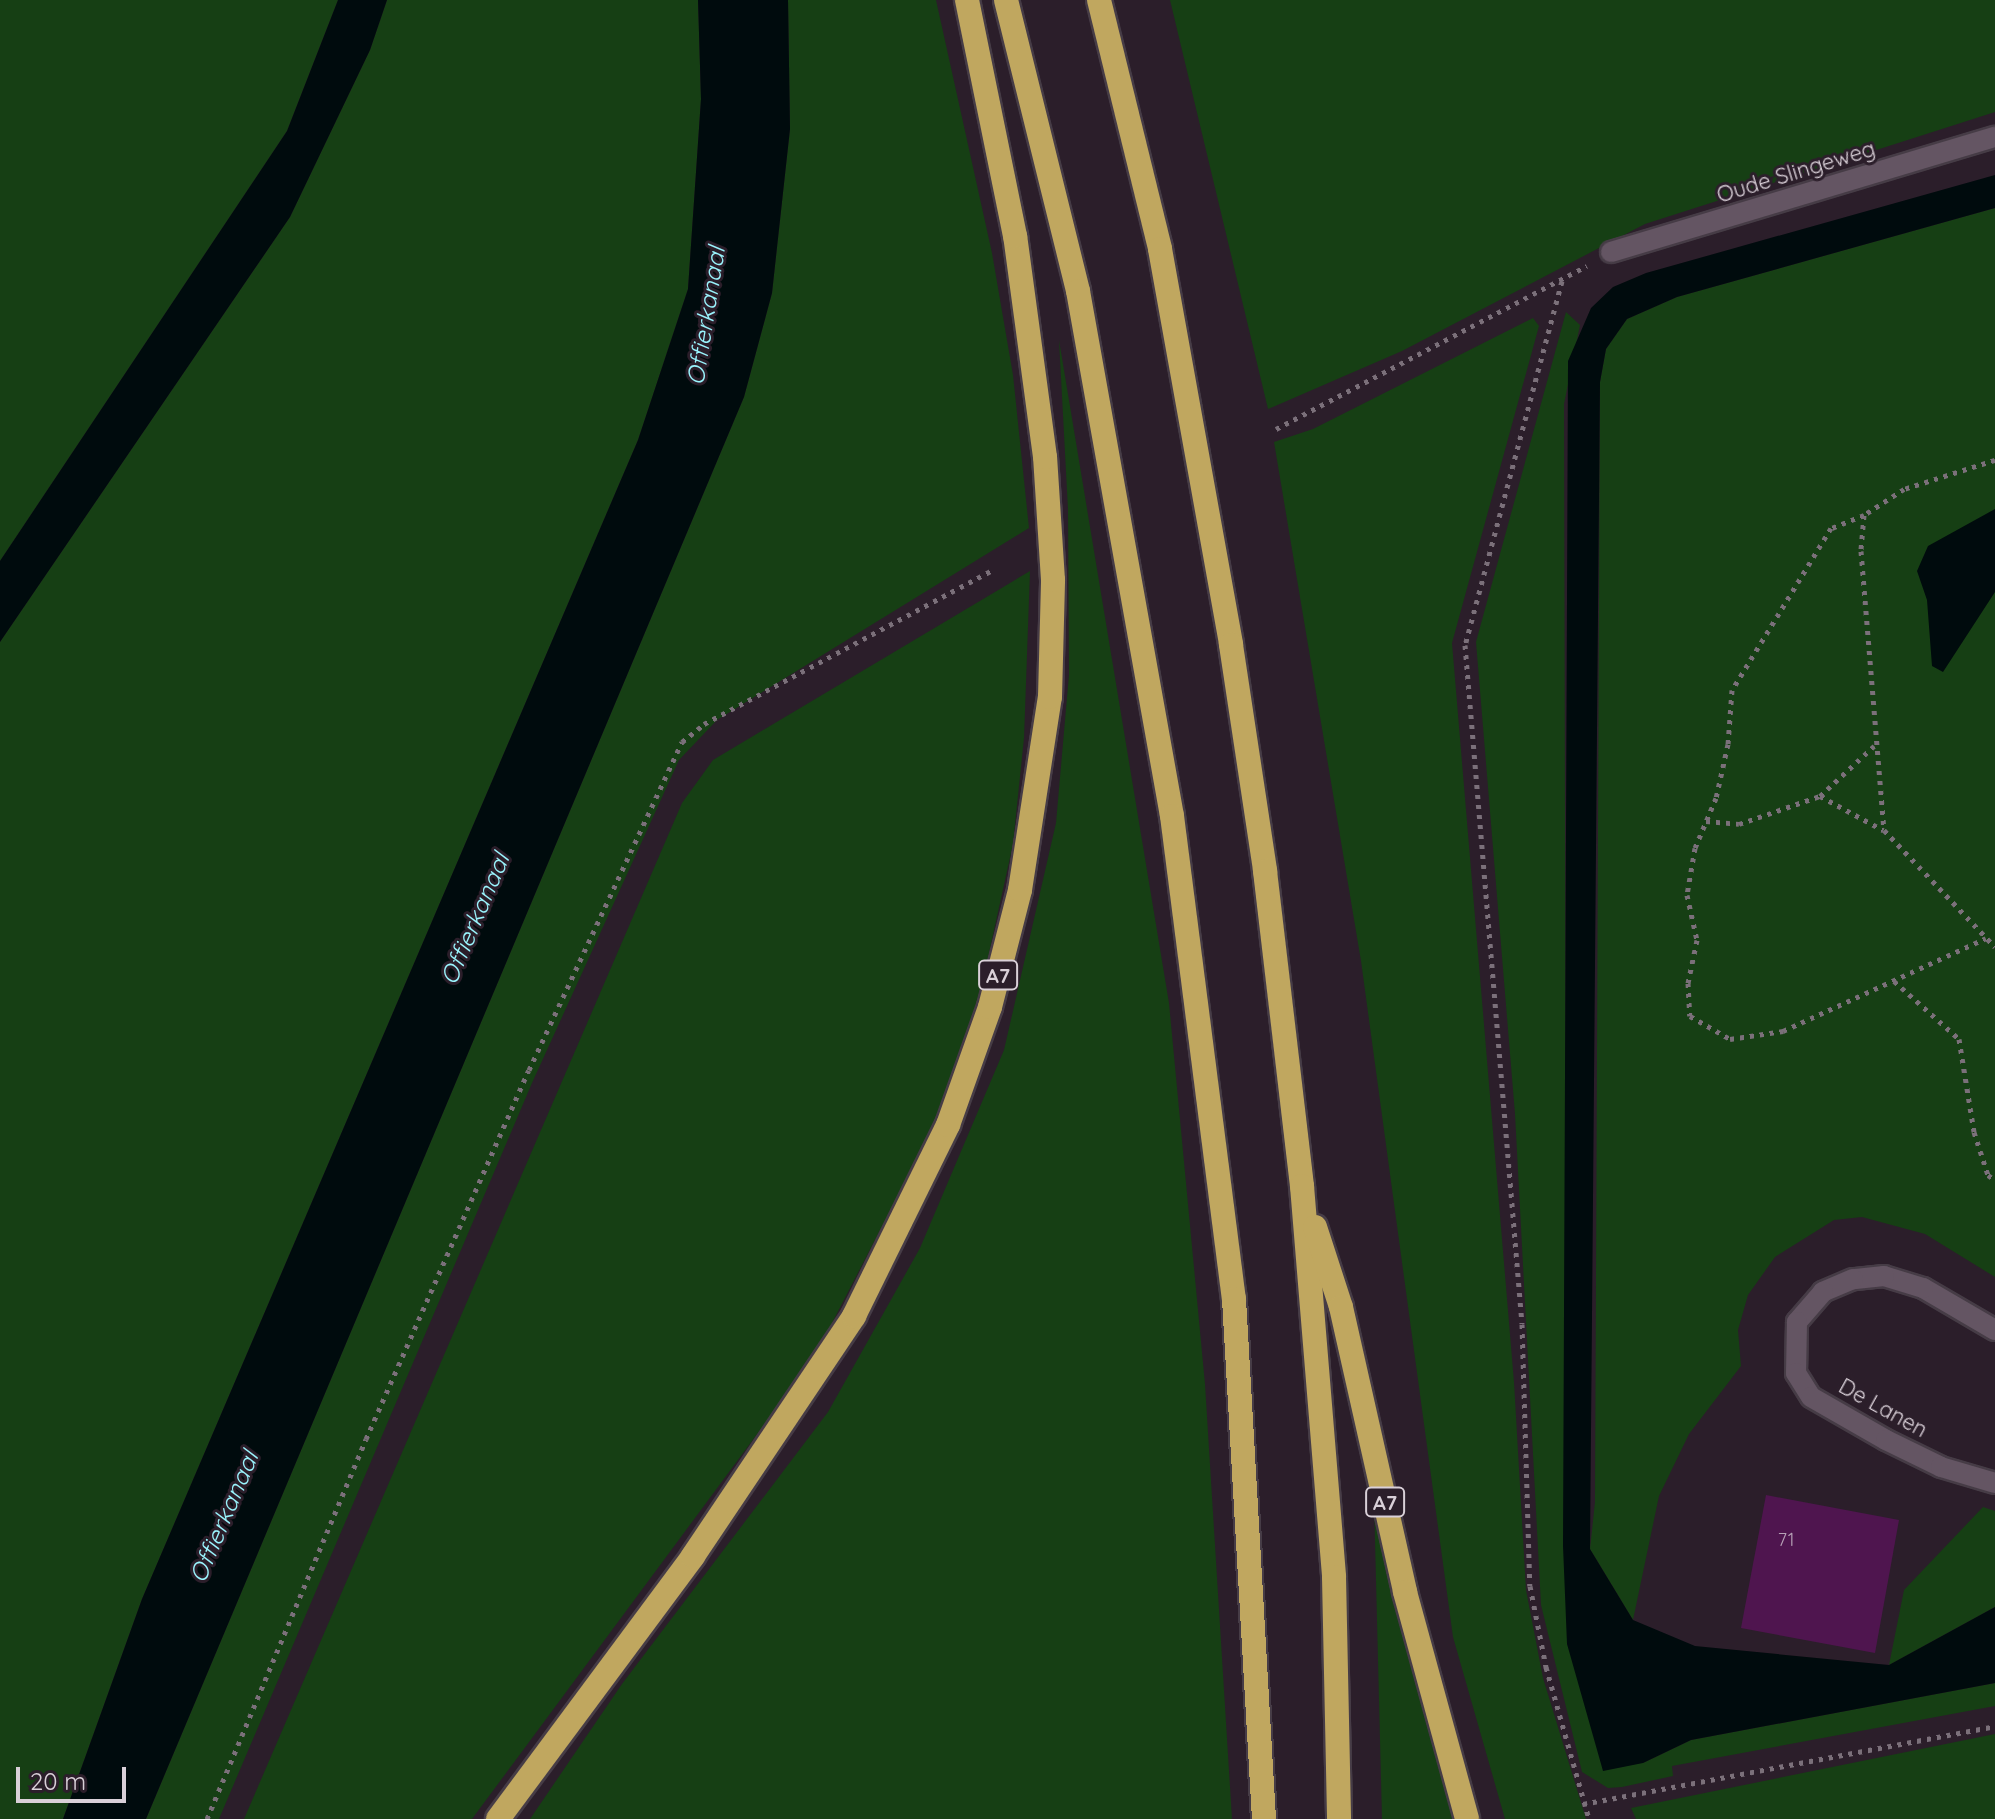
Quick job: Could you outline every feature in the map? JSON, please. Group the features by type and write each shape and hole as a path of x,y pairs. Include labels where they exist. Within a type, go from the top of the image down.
{"highway":[{"name":"A7","path":"498,1819 693,1556 854,1316 948,1125 990,1007 1020,890 1050,697 1053,580 1045,457 1015,236 967,0"},
{"path":"1006,0 1078,291 1177,846 1234,1299 1264,1819"},
{"name":"A7","path":"1099,0 1160,249 1231,645 1265,871 1302,1186 1334,1577 1339,1819"},
{"name":"A7","path":"1302,1186 1341,1307 1405,1592 1467,1819"}],"street":[{"name":"Oude Slingeweg","path":"1611,252 1995,137"},
{"name":"De Lanen","path":"1995,1330 1923,1288 1884,1276 1853,1279 1823,1292 1797,1322 1796,1373 1811,1397 1886,1440 1941,1467 1995,1483"}],"path":[{"path":"1276,429 1562,281 1465,645 1522,1324 1530,1586 1589,1819"},
{"path":"1986,938 1783,1031 1730,1039 1690,1016 1688,983 1697,940 1687,895 1695,848 1728,744 1732,690 1831,528 1864,515 1904,489 1995,460"},
{"path":"1864,515 1861,551 1874,746 1884,830"},
{"path":"207,1819 379,1411 682,742 704,724 991,571"},
{"path":"1706,821 1739,824 1820,796 1874,746"},
{"path":"1820,796 1884,830 1995,947"},
{"path":"1894,981 1959,1039 1974,1132 1988,1175 1995,1180"},
{"path":"1583,1804 1995,1726"}],"green space":[{"path":"0,0 338,0 287,131 0,561"},
{"path":"387,0 698,0 701,99 688,289 638,440 142,1599 63,1819 0,1819 0,642 290,217 370,50"},
{"path":"788,0 936,0 992,253 1013,375 1029,528 717,720 679,760 532,1083 219,1819 146,1819 744,397 772,293 790,129"},
{"path":"1170,0 1995,0 1995,112 1645,224 1402,351 1268,409"},
{"path":"1995,208 1995,1277 1925,1234 1862,1217 1834,1220 1775,1257 1748,1295 1738,1330 1741,1366 1689,1434 1659,1496 1633,1620 1590,1549 1595,1502 1600,382 1606,349 1627,319 1677,297"},
{"path":"1566,312 1580,325 1564,404 1567,1644 1643,1763 1691,1740 1995,1683 1995,1706 1672,1766 1673,1776 1608,1788 1582,1772 1541,1605 1515,1114 1476,642"},
{"path":"1533,318 1539,326 1452,643 1514,1382 1526,1590 1543,1678 1586,1819 1505,1819 1453,1637 1361,961 1274,442 1313,429"},
{"path":"1059,340 1169,1003 1205,1384 1232,1819 530,1819 622,1684 828,1412 920,1248 1004,1050 1056,823 1069,675 1068,509"},
{"path":"1030,571 1024,738 1013,844 978,1003 940,1114 815,1356 472,1819 244,1819 682,803 713,760"},
{"path":"1374,1500 1459,1819 1382,1819"},
{"path":"1983,1507 1995,1511 1995,1607 1889,1665 1904,1590"},
{"path":"1995,1734 1995,1819 1636,1819 1631,1808"}],"water":[{"path":"338,0 387,0 370,50 290,217 0,642 0,561 287,131"},
{"name":"Offierkanaal","path":"698,0 788,0 790,129 772,293 744,397 146,1819 63,1819 142,1599 638,440 688,289 701,99"},
{"path":"1995,175 1995,208 1677,297 1627,319 1606,349 1600,382 1590,1549 1633,1620 1695,1646 1889,1665 1995,1607 1995,1683 1691,1740 1643,1763 1603,1771 1567,1644 1563,1546 1568,361 1591,308 1613,287 1646,273"},
{"path":"1995,509 1995,592 1943,672 1932,666 1927,600 1917,571 1928,546"}],"building":[{"path":"1766,1495 1899,1520 1875,1653 1741,1628"}]}
